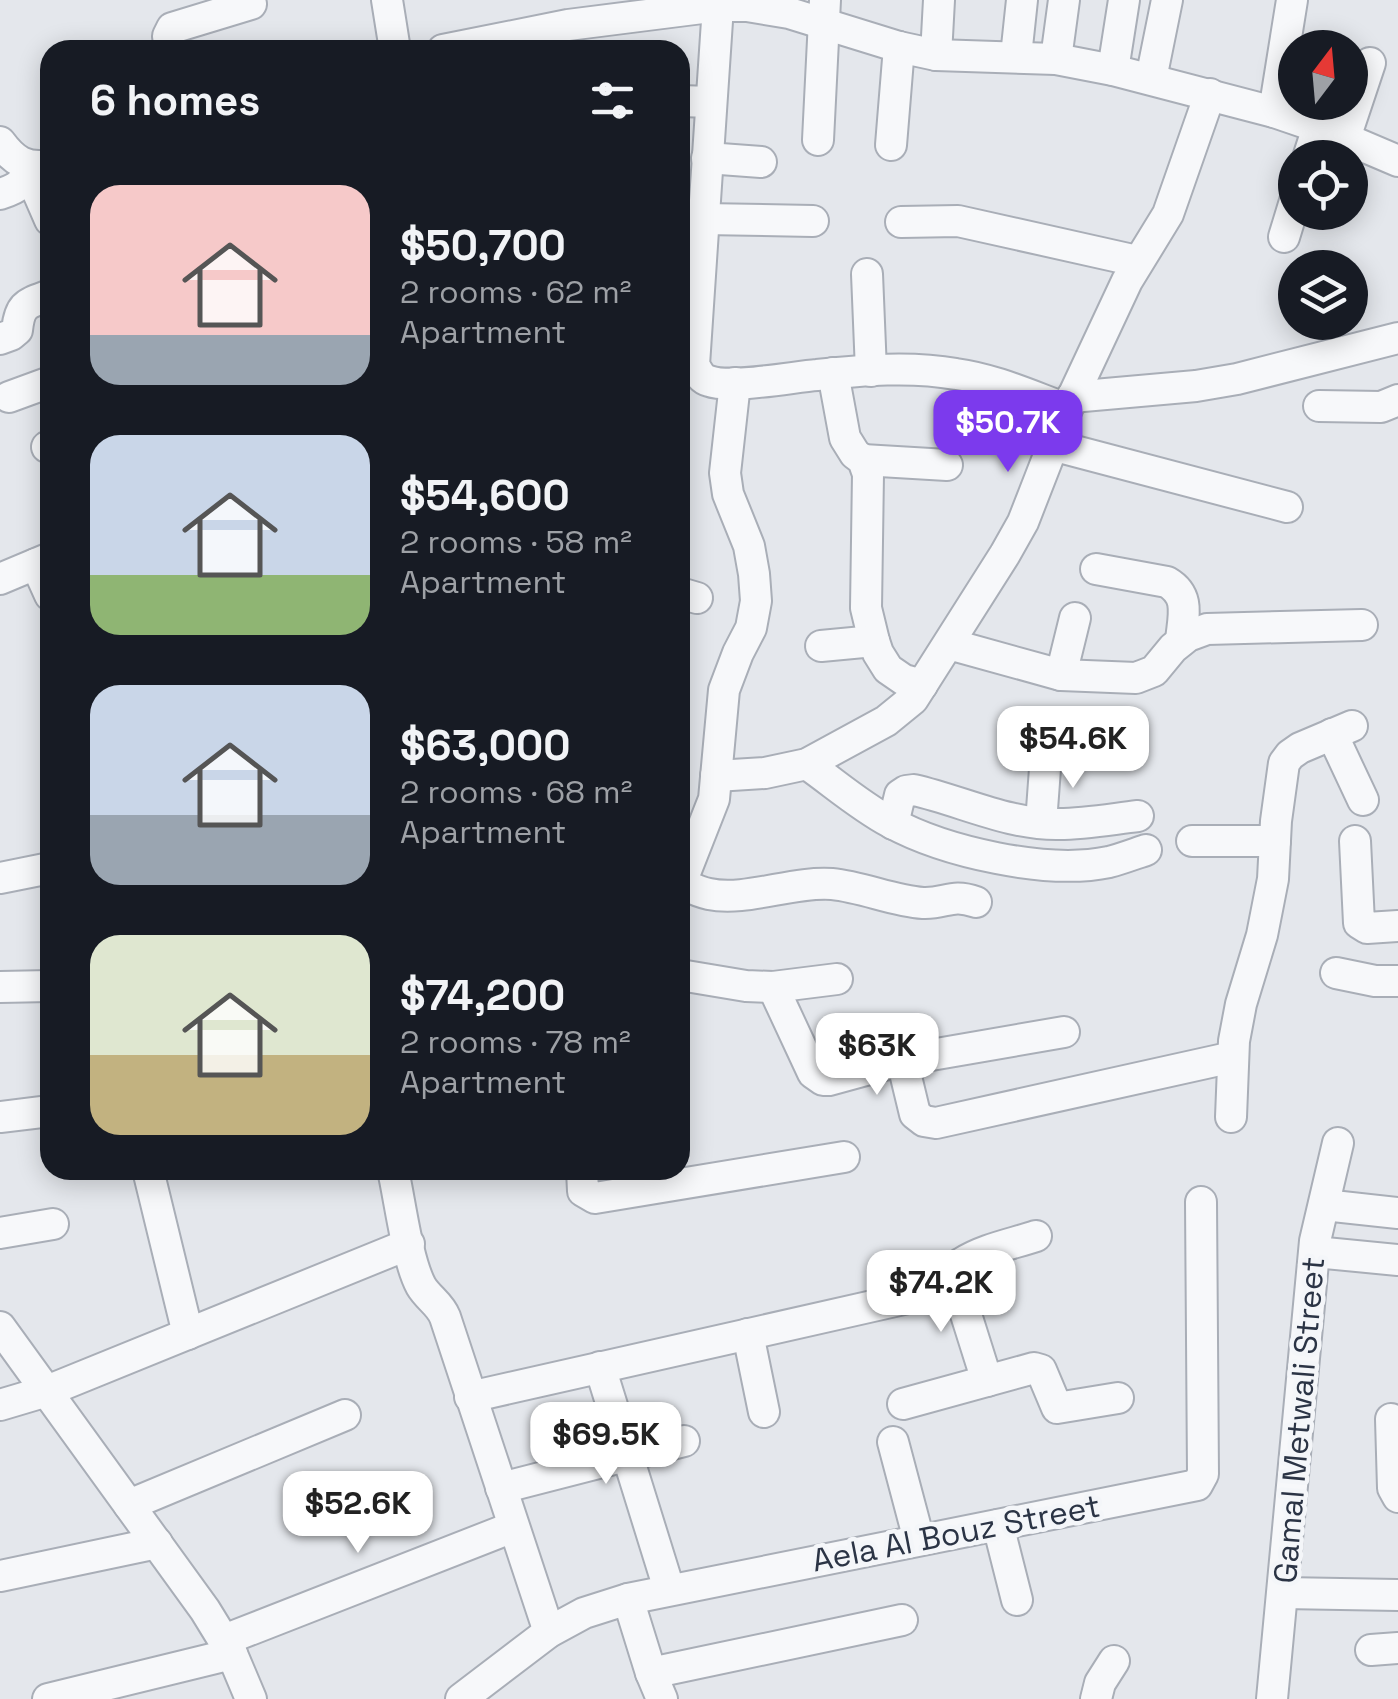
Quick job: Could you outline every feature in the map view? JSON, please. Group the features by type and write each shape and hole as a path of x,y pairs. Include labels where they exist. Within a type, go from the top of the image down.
{"street":[{"path":"387,0 393,40"},
{"path":"936,55 939,0"},
{"path":"1016,56 1022,0"},
{"path":"1056,59 1064,0"},
{"path":"1113,70 1124,0"},
{"path":"1150,79 1167,0"},
{"path":"1274,112 1292,0"},
{"path":"169,40 172,28 251,4"},
{"path":"718,6 707,158 696,204 694,365 700,376 710,382 916,369 959,374 1070,403 1237,379 1398,338"},
{"path":"529,40 566,12 718,6 824,12 899,47 936,55 1056,59 1210,94 1331,132 1398,161"},
{"path":"818,140 824,12"},
{"path":"891,145 899,47"},
{"path":"1324,140 1370,63"},
{"path":"716,776 765,773 806,764 886,721 913,699 1014,540 1070,403 1138,261 1168,214 1210,94"},
{"path":"690,101 712,102"},
{"path":"0,142 10,155 38,165"},
{"path":"707,158 761,162"},
{"path":"0,194 15,189 26,173 38,165"},
{"path":"696,204 813,221"},
{"path":"901,222 958,221 1138,261"},
{"path":"1284,238 1286,230"},
{"path":"867,274 871,370"},
{"path":"0,339 16,330 16,318 25,304 40,299"},
{"path":"833,373 845,438 855,454 863,460 946,465"},
{"path":"690,858 714,799 724,690 751,628 756,602 748,546 728,494 725,473 735,383"},
{"path":"9,396 40,385"},
{"path":"1319,406 1381,407 1398,400"},
{"path":"1052,444 1287,506"},
{"path":"863,460 868,474 866,608 874,642 888,669 922,686"},
{"path":"2,574 40,561"},
{"path":"1096,569 1174,585 1184,604 1181,642"},
{"path":"1061,675 1075,618"},
{"path":"948,644 1061,675 1136,678 1154,671 1172,648 1188,636 1207,629 1362,625"},
{"path":"821,646 874,642"},
{"path":"1231,1117 1233,1057 1241,1004 1262,935 1272,879 1284,763 1300,748 1342,730 1363,800"},
{"path":"1041,822 1046,755"},
{"path":"806,764 893,824 958,849 1022,862 1067,865 1107,862 1146,850"},
{"path":"893,824 900,795 914,790 980,810 1041,822 1059,824 1138,816"},
{"path":"1192,841 1275,842"},
{"path":"1356,841 1360,923 1367,928 1398,926"},
{"path":"0,878 40,870"},
{"path":"690,887 710,895 730,896 834,884 923,902 952,897 976,902"},
{"path":"1336,973 1376,982 1398,981"},
{"path":"690,977 773,987 837,979"},
{"path":"0,987 40,986"},
{"path":"773,987 813,1073 829,1080 902,1060 1064,1032"},
{"path":"902,1060 916,1114 924,1121 936,1123 1233,1057"},
{"path":"0,1117 40,1112"},
{"name":"Gamal Metwali Street","path":"1272,1699 1314,1252 1338,1143"},
{"path":"582,1180 583,1191 595,1198 844,1157"},
{"path":"150,1180 188,1334"},
{"path":"395,1180 420,1284 442,1309 549,1632"},
{"name":"Aela Al Bouz Street","path":"461,1699 549,1632 584,1613 628,1599 1193,1488 1203,1474 1201,1202"},
{"path":"1324,1206 1398,1213"},
{"path":"0,1233 53,1224"},
{"path":"470,1396 917,1296 982,1253 1036,1236"},
{"path":"0,1404 47,1390 409,1244"},
{"path":"1314,1252 1398,1260"},
{"path":"952,1270 988,1380"},
{"path":"0,1326 205,1610 228,1648 250,1699"},
{"path":"748,1334 764,1412"},
{"path":"600,1368 669,1590"},
{"path":"903,1404 1034,1368 1041,1370 1058,1408 1118,1398"},
{"path":"130,1505 345,1415"},
{"path":"1391,1419 1393,1488 1398,1497"},
{"path":"501,1488 684,1441"},
{"path":"894,1442 918,1540"},
{"path":"998,1525 1017,1600"},
{"path":"48,1699 228,1648 514,1527"},
{"path":"0,1576 157,1543"},
{"path":"1283,1592 1398,1595"},
{"path":"628,1599 657,1686 902,1620"},
{"path":"1096,1699 1100,1682 1114,1661"}]}
